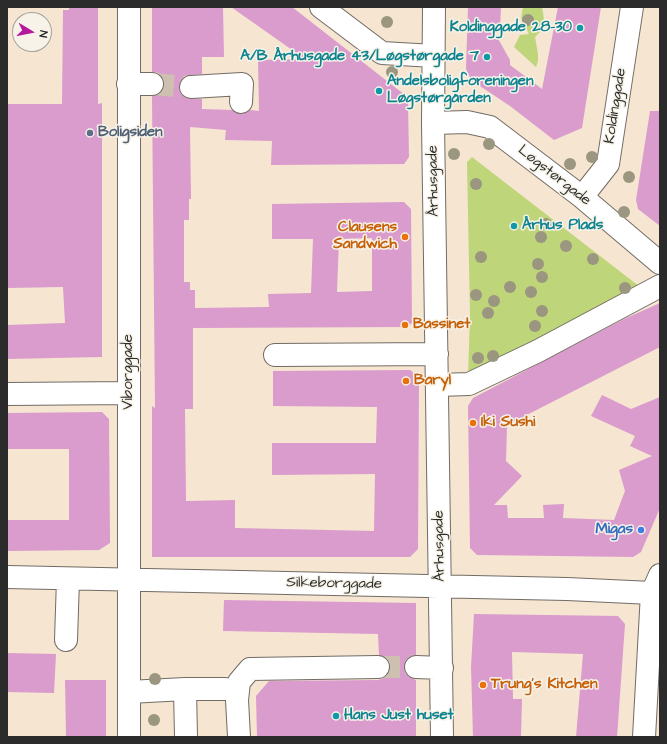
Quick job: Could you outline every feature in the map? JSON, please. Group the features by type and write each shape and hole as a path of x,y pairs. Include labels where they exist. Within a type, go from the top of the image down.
{"street":[{"name":"Viborggade","path":"129,7 129,737"},
{"path":"321,7 382,53 434,56"},
{"name":"Århusgade","path":"434,7 433,123 442,737"},
{"name":"Koldinggade","path":"582,197 608,164 632,7"},
{"path":"128,84 152,84"},
{"path":"191,87 242,84 241,102"},
{"name":"Løgstørgade","path":"433,123 467,122 490,127 582,197 660,263"},
{"path":"438,385 469,384 538,351 660,286"},
{"path":"275,355 437,354"},
{"path":"7,394 128,393"},
{"name":"Silkeborggade","path":"7,577 440,586 657,588"},
{"path":"66,640 68,579"},
{"path":"644,737 657,588"},
{"path":"239,737 237,700 240,682 250,668 378,667"},
{"path":"416,667 442,668"},
{"path":"129,692 185,689 225,689"},
{"path":"185,689 186,737"}],"green space":[{"path":"523,7 542,7 544,19 541,31 535,37 538,54 536,67 514,47 520,35 529,34 521,18"},
{"name":"Århus Plads","path":"472,157 644,290 468,377 470,315 467,162"}],"building":[{"path":"69,7 98,7 98,104 102,103 102,357 7,359 7,325 65,323 63,287 7,288 7,104 62,104 63,10 69,10"},
{"path":"152,7 223,7 224,57 202,57 202,74 184,76 180,82 179,88 181,94 186,98 202,99 202,109 232,110 241,114 250,110 259,111 258,60 305,59 231,7 292,7 405,95 408,103 409,157 404,164 271,165 272,141 225,140 226,130 190,127 191,199 189,199 189,220 184,220 184,282 190,282 190,290 195,290 195,308 269,307 268,294 311,293 313,239 272,239 272,204 404,202 411,209 412,323 407,327 193,328 193,409 185,409 186,501 235,500 235,528 374,531 375,474 272,475 272,443 376,443 377,407 273,406 273,371 410,370 419,377 418,549 410,557 152,557 152,406 155,408 152,96 158,95 163,91 164,84 163,78 159,73 152,72","holes":["372,238 372,291 337,292 339,239"]},
{"path":"468,7 501,7 500,28 492,28 510,60 510,65 542,89 558,7 601,7 582,128 554,140 510,106 471,80 466,69"},
{"path":"650,111 660,111 660,226 638,209 636,200"},
{"path":"660,303 660,347 507,425 506,461 522,476 494,505 507,505 508,518 544,518 543,505 564,504 563,518 614,520 625,491 619,470 652,456 630,446 635,436 591,416 602,395 631,409 660,397 660,508 641,552 633,557 477,555 470,548 468,406 473,398 624,319"},
{"path":"102,412 109,419 110,543 99,550 7,551 7,520 69,520 69,449 7,449 7,413"},
{"path":"224,600 416,603 416,655 410,656 406,660 404,667 405,673 409,677 416,680 416,737 257,737 256,696 269,681 378,680 384,678 389,673 390,666 388,660 379,655 378,634 223,631"},
{"path":"474,614 618,616 625,624 617,737 576,737 583,654 512,652 513,699 522,699 521,737 473,737 471,667"},
{"path":"7,653 56,654 54,693 7,692"},
{"path":"65,680 106,680 106,737 66,737"}],"tunnel":[{"path":"152,84 191,87"},
{"path":"378,667 416,667"}],"place":[{"name":"Koldinggade 28-30","path":"580,28"},
{"name":"A/B Århusgade 43/Løgstørgade 7","path":"487,57"},
{"name":"Andelsboligforeningen Løgstørgården","path":"379,91"},
{"name":"Boligsiden","path":"90,133"},
{"name":"Århus Plads","path":"514,226"},
{"name":"Clausens Sandwich","path":"405,237"},
{"name":"Bassinet","path":"405,325"},
{"name":"Baryl","path":"406,381"},
{"name":"Iki Sushi","path":"473,423"},
{"name":"Migas","path":"641,530"},
{"name":"Trung's Kitchen","path":"483,685"},
{"name":"Hans Just huset","path":"336,716"}]}
